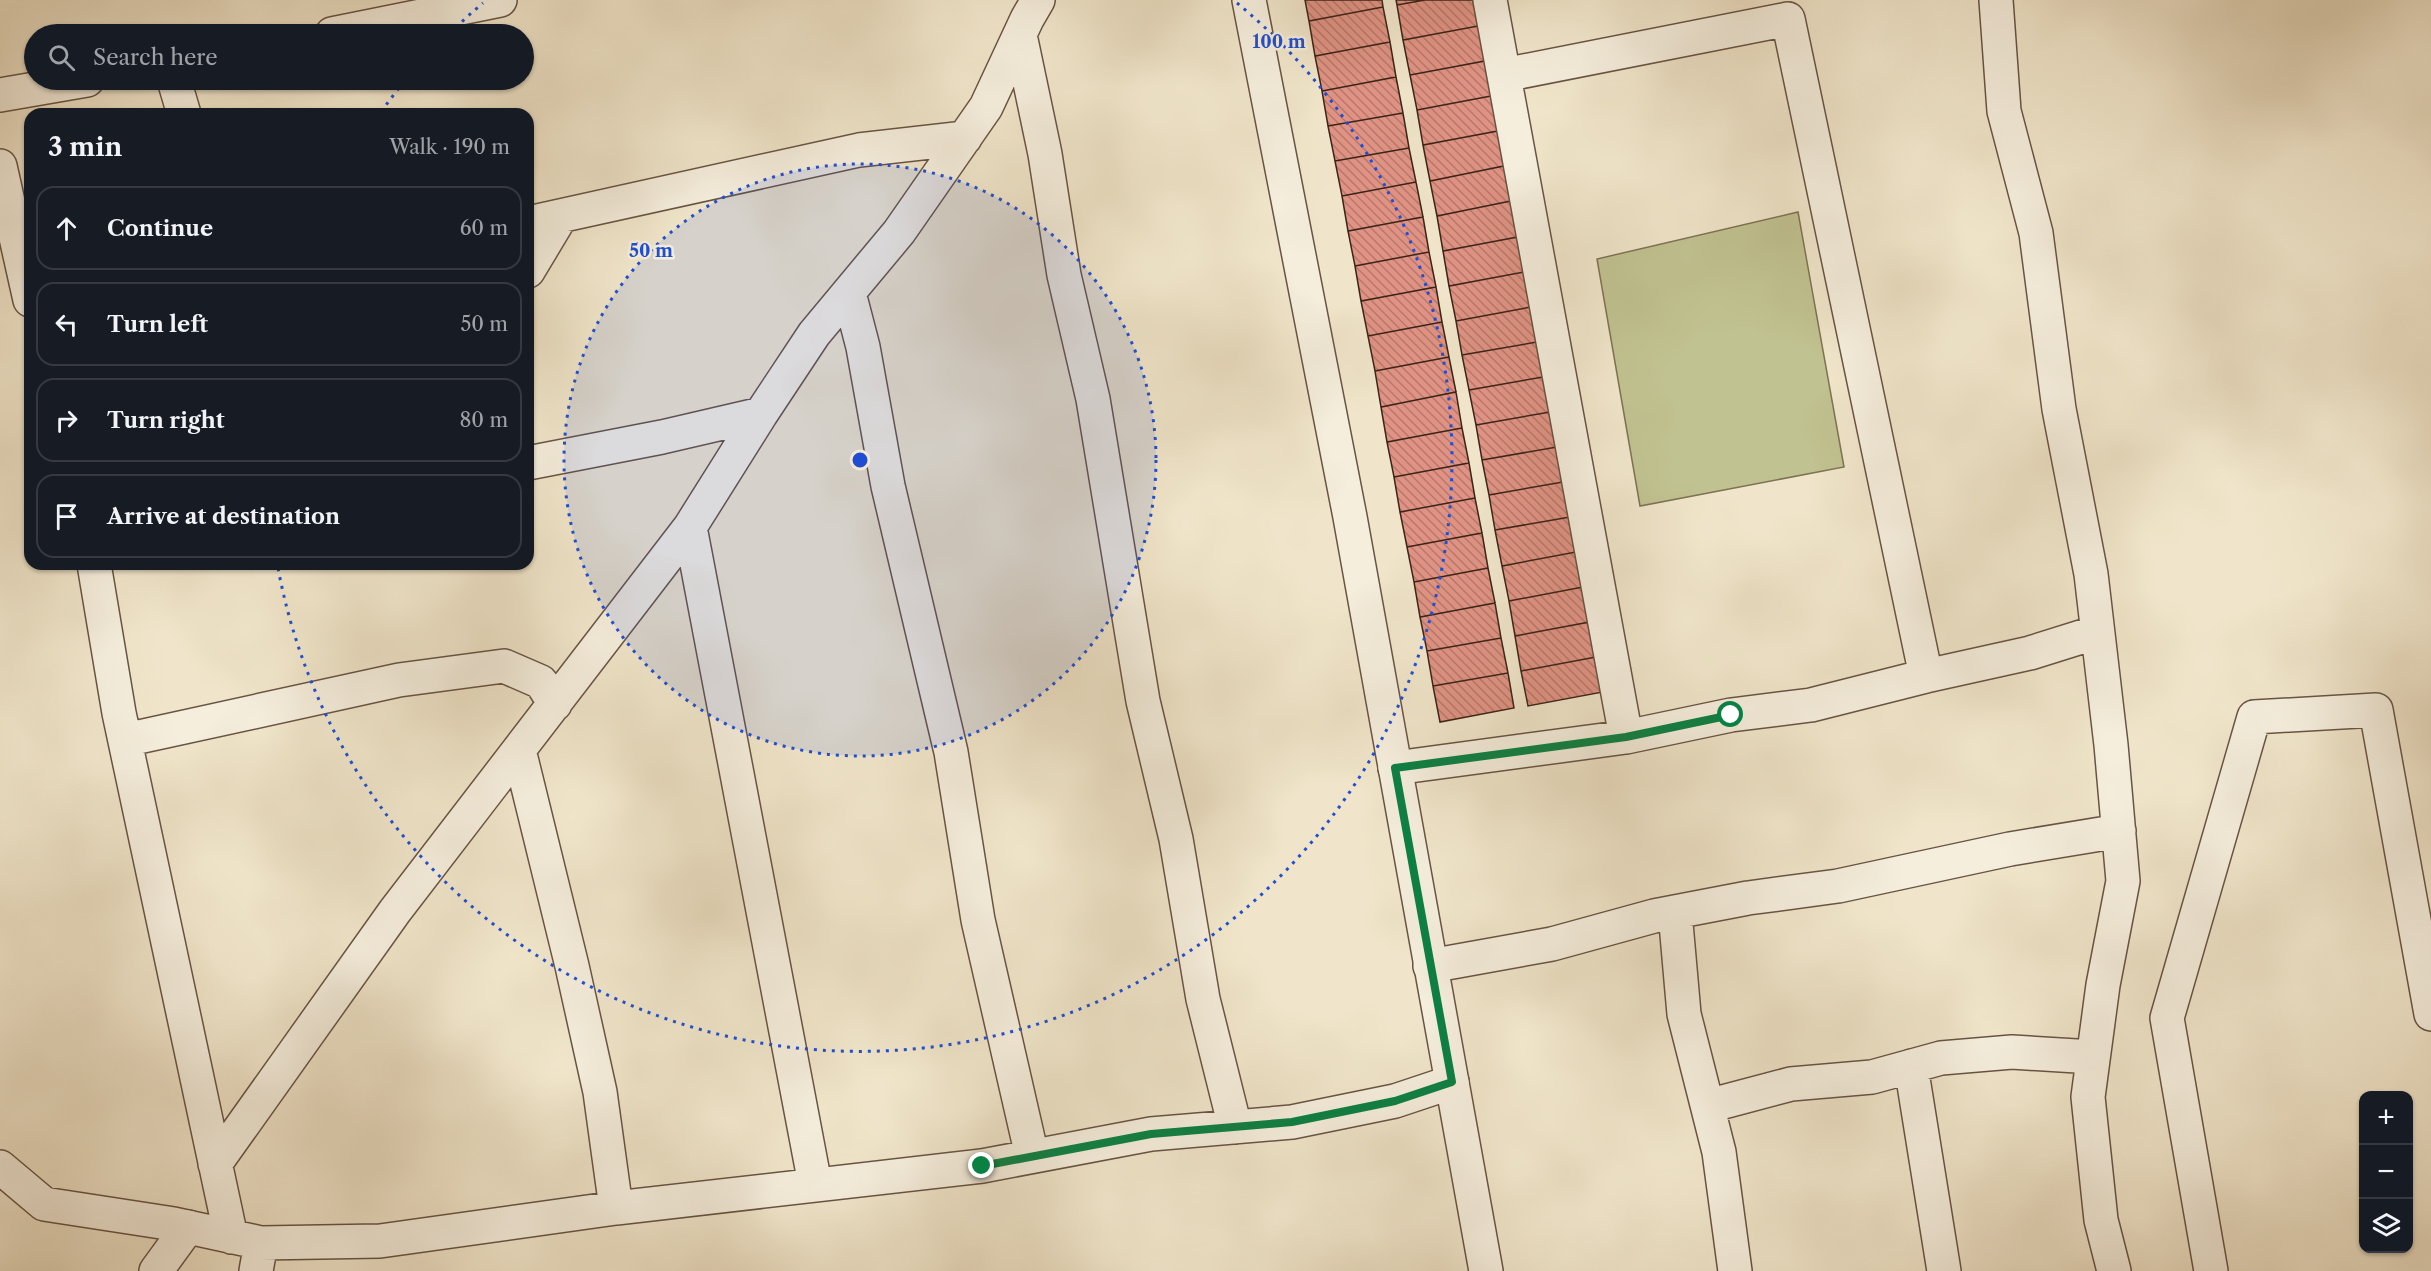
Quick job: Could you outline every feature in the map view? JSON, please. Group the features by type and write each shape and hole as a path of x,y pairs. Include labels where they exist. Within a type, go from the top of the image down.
{"street":[{"path":"381,24 500,0"},
{"path":"215,1164 395,911 690,527 760,414 814,334 899,232 987,108 1038,0"},
{"path":"1249,0 1350,517 1486,1271"},
{"path":"1490,0 1626,737"},
{"path":"1996,0 2004,111 2036,233 2059,409 2091,574 2119,831 2123,881 2103,985 2088,1096 2101,1220 2114,1271"},
{"path":"1504,75 1788,19 1926,676"},
{"path":"1020,35 1045,154 1064,275 1094,399 1143,701 1176,839 1203,999 1235,1127"},
{"path":"0,95 29,90"},
{"path":"177,90 182,108"},
{"path":"534,222 858,150 965,138"},
{"path":"0,166 24,273"},
{"path":"534,262 561,216"},
{"path":"849,293 863,347 888,486 951,752 978,920 1032,1156"},
{"path":"534,462 662,437 760,414"},
{"path":"690,527 815,1184"},
{"path":"101,570 124,740 215,1164 249,1250"},
{"path":"1395,768 1626,737 1731,715 1811,705 2030,653 2097,632"},
{"path":"124,740 399,680 504,666 541,682 555,704"},
{"path":"2211,1271 2167,1018 2254,717 2376,710 2431,1014"},
{"path":"519,750 600,1092 616,1208"},
{"path":"1430,966 1552,944 1675,912 1748,898 1838,886 2010,849 2119,831"},
{"path":"1675,912 1684,1014 1719,1152 1735,1271"},
{"path":"1708,1106 1791,1084 1872,1077 1941,1058 2012,1052 2093,1057"},
{"path":"1911,1066 1944,1271"},
{"path":"0,1167 44,1204 188,1227 249,1250 380,1241 616,1208 982,1166 1151,1134 1304,1120 1395,1101 1452,1082"},
{"path":"156,1271 188,1227"}],"green space":[{"path":"1798,212 1844,467 1640,506 1597,259"}],"building":[{"path":"1305,0 1382,0 1383,7 1309,21"},
{"path":"1396,0 1425,0 1397,5"},
{"path":"1425,0 1473,0 1478,26 1403,40 1397,5"},
{"path":"1383,7 1390,42 1315,56 1309,21"},
{"path":"1478,26 1485,61 1410,75 1403,40"},
{"path":"1390,42 1396,77 1322,91 1315,56"},
{"path":"1485,61 1491,96 1417,110 1410,75"},
{"path":"1396,77 1403,113 1328,126 1322,91"},
{"path":"1491,96 1498,131 1423,145 1417,110"},
{"path":"1403,113 1409,148 1335,161 1328,126"},
{"path":"1498,131 1504,166 1430,181 1423,145"},
{"path":"1409,148 1416,182 1342,196 1335,161"},
{"path":"1504,166 1511,201 1437,216 1430,181"},
{"path":"1416,182 1423,217 1348,231 1342,196"},
{"path":"1511,201 1518,237 1443,251 1437,216"},
{"path":"1423,217 1429,252 1355,266 1348,231"},
{"path":"1518,237 1524,272 1449,286 1443,251"},
{"path":"1429,252 1436,287 1361,301 1355,266"},
{"path":"1524,272 1531,307 1456,321 1449,286"},
{"path":"1436,287 1442,322 1368,336 1361,301"},
{"path":"1531,307 1537,342 1462,355 1456,321"},
{"path":"1442,322 1449,357 1375,371 1368,336"},
{"path":"1537,342 1543,377 1469,390 1462,355"},
{"path":"1449,357 1456,392 1381,407 1375,371"},
{"path":"1543,377 1550,412 1476,425 1469,390"},
{"path":"1456,392 1462,428 1387,442 1381,407"},
{"path":"1550,412 1557,447 1482,460 1476,425"},
{"path":"1462,428 1469,463 1394,477 1387,442"},
{"path":"1557,447 1563,482 1489,495 1482,460"},
{"path":"1469,463 1475,498 1400,512 1394,477"},
{"path":"1563,482 1570,517 1495,530 1489,495"},
{"path":"1475,498 1482,533 1407,547 1400,512"},
{"path":"1570,517 1576,552 1502,566 1495,530"},
{"path":"1482,533 1488,568 1414,582 1407,547"},
{"path":"1576,552 1583,587 1509,601 1502,566"},
{"path":"1488,568 1495,603 1420,617 1414,582"},
{"path":"1583,587 1590,622 1515,636 1509,601"},
{"path":"1495,603 1501,638 1427,651 1420,617"},
{"path":"1590,622 1596,657 1521,671 1515,636"},
{"path":"1501,638 1508,673 1433,686 1427,651"},
{"path":"1596,657 1603,692 1528,706 1521,671"},
{"path":"1508,673 1514,708 1440,722 1433,686"}],"route":[{"path":"982,1166 1151,1134 1292,1122 1395,1101 1452,1082 1395,768 1626,737 1731,715"}]}
